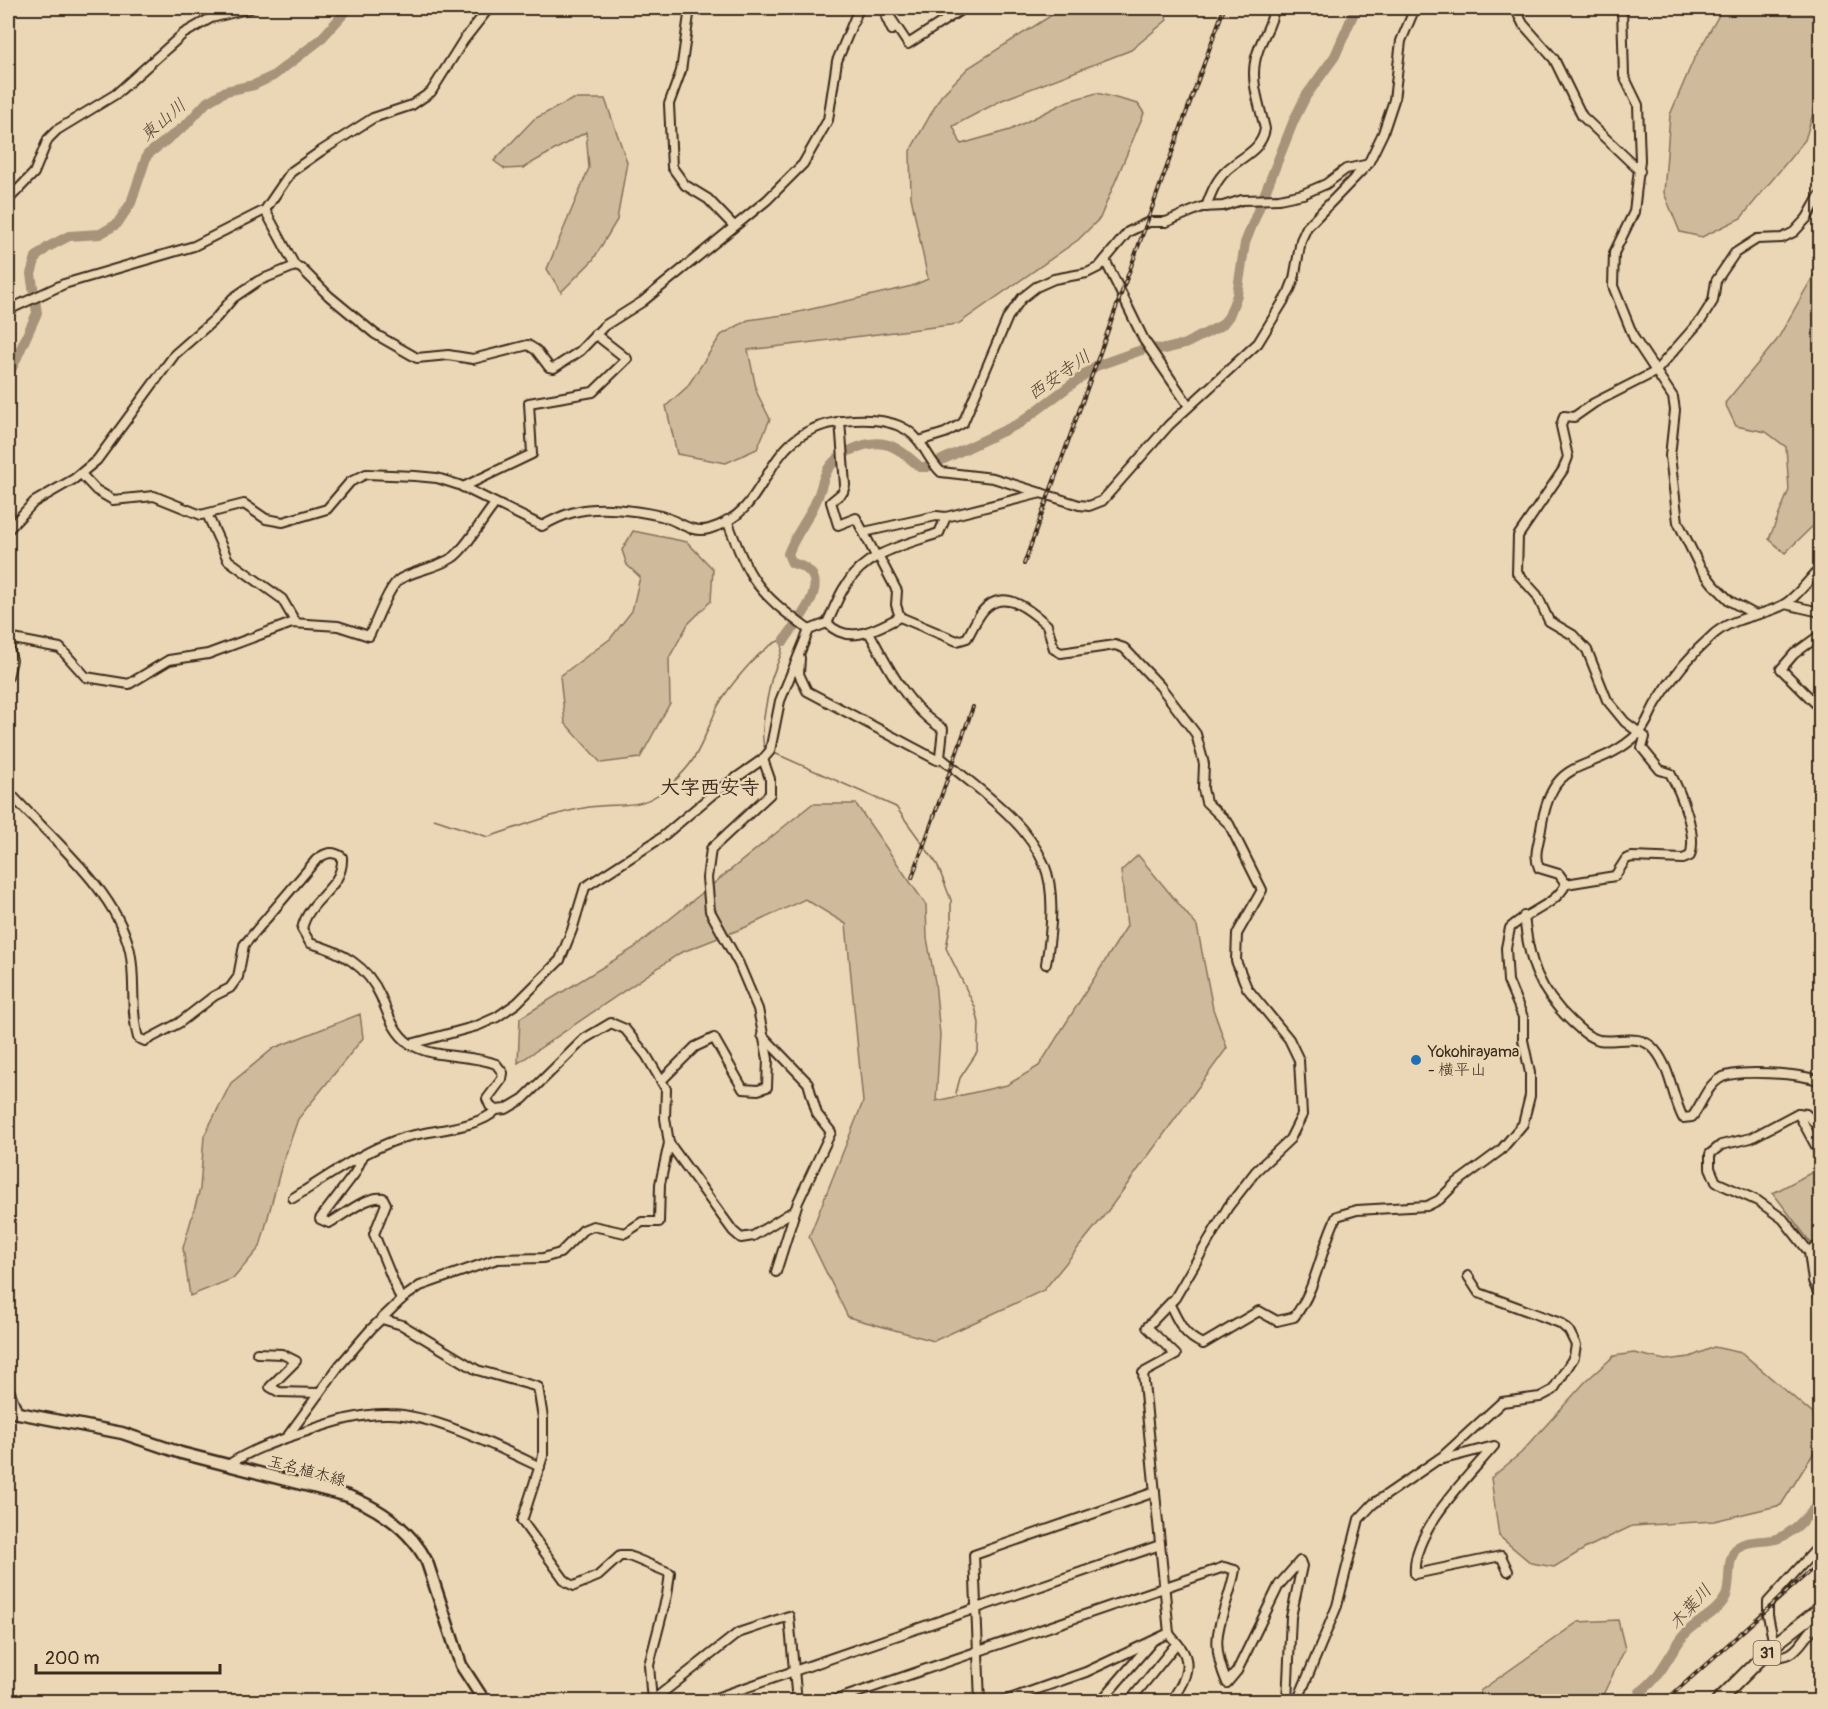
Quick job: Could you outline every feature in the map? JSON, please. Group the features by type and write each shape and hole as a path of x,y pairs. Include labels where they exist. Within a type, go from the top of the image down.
{"main road":[{"name":"玉名植木線","path":"13,1412 122,1433 181,1453 348,1496 368,1504 411,1536 428,1562 460,1665 485,1701"},
{"name":"31","path":"1717,1701 1774,1645 1821,1609"}],"street":[{"path":"8,200 34,173 48,139 57,130 116,94 183,34 211,18 251,8"},
{"path":"8,310 64,284 194,246 265,210 291,172 373,118 412,105 431,92 463,41 489,8"},
{"path":"690,8 681,70 669,104 672,167 685,184 708,199 733,225"},
{"path":"265,210 295,266 301,268 328,296 375,334 402,351 421,359 448,355 473,359 528,345 536,350 549,367 554,368 580,351 595,334 642,302 776,192 803,164 825,130 830,113 837,61 860,8"},
{"path":"883,8 908,44 964,8"},
{"path":"1206,207 1219,179 1229,168 1259,146 1264,136 1265,129 1252,72 1258,50 1270,27 1274,8"},
{"path":"81,474 96,490 113,500 154,495 190,511 207,514 244,504 274,522 299,519 327,509 350,482 366,474 437,478 463,487 542,526 570,513 584,510 624,511 663,517 695,530 708,529 727,520 750,503 777,457 790,442 811,429 840,421 870,420 890,423 908,430 919,441 941,472 993,478 1089,506 1102,501 1189,406 1258,343 1289,292 1294,279 1301,240 1307,227 1368,164 1383,133 1394,100 1401,41 1415,8"},
{"path":"1519,8 1518,14 1523,24 1554,59 1582,116 1640,171"},
{"path":"1622,8 1624,76 1638,105 1640,118 1640,171 1634,212 1614,253 1613,286 1634,338 1673,396 1675,410 1670,456 1678,522 1700,567 1713,584 1730,600 1754,614"},
{"path":"919,441 958,427 968,416 1008,317 1022,298 1036,287 1054,279 1087,273 1099,267 1128,232 1149,222 1166,222 1206,207 1303,194 1326,184 1346,169 1368,164"},
{"path":"1566,884 1615,876 1626,860 1632,857 1683,859 1690,856 1692,851 1688,819 1682,796 1670,773 1659,770 1648,759 1642,748 1646,737 1625,722 1607,700 1587,650 1578,639 1550,621 1537,595 1518,573 1516,548 1518,536 1563,470 1568,457 1561,426 1564,416 1574,417 1594,403 1655,372 1701,320 1713,301 1716,281 1735,253 1756,239 1782,238 1794,232 1808,218 1821,195"},
{"path":"1105,260 1144,340 1189,406"},
{"path":"8,530 34,502 81,474 97,460 133,409 186,342 216,318 240,292 295,266"},
{"path":"463,487 532,454 529,403 593,392 627,359 595,334"},
{"path":"840,421 845,485 843,492 831,502 838,525 856,518 897,591 896,605 900,617"},
{"path":"864,532 936,516 946,517 1043,493"},
{"path":"8,638 60,648 86,677 129,684 169,660 208,654 296,623 338,627 369,636 392,587 399,579 452,558 463,549 479,522 495,504"},
{"path":"207,514 228,560 282,599 296,623"},
{"path":"411,1044 477,1026 497,1017 517,1003 560,960 585,887 661,838 713,794 763,759 770,751 780,700 809,630 827,623 846,584 859,568 877,556 939,533 946,517"},
{"path":"727,520 744,564 755,584 768,599 809,630"},
{"path":"1566,884 1559,874 1539,868 1535,859 1545,803 1565,774 1616,753 1641,732 1655,705 1689,656 1716,632 1741,618 1785,604 1821,568"},
{"path":"827,623 838,632 858,635 900,617 957,640 967,638 987,606 1000,600 1023,607 1047,624 1054,649 1061,654 1115,645 1124,648 1160,686 1196,734 1204,764 1203,789 1206,802 1229,824 1262,890 1237,934 1236,961 1247,988 1289,1039 1299,1060 1303,1098 1302,1115 1290,1139 1256,1171 1228,1207 1184,1286 1170,1305 1147,1327 1176,1355 1143,1373 1169,1633 1187,1662 1187,1672 1170,1701"},
{"path":"1785,604 1821,612"},
{"path":"869,632 895,679 933,723 943,729 940,757 1025,831 1045,866 1052,930 1046,964"},
{"path":"1821,635 1794,654 1781,669 1821,708"},
{"path":"8,645 12,660 8,677"},
{"path":"800,653 799,674 807,691 937,760"},
{"path":"662,1080 695,1047 714,1038 743,1089 764,1089 769,1068 754,995 710,911 707,879 711,849 770,794 770,779 763,759"},
{"path":"8,791 98,889 122,927 134,975 134,1025 138,1038 145,1041 179,1023 214,996 230,988 238,977 244,945 316,860 325,854 336,853 342,857 343,869 330,888 306,913 302,929 310,943 335,950 354,961 371,978 394,1027 411,1044 429,1052 496,1064 503,1073 502,1079 487,1099 490,1106 496,1110 506,1109 523,1099 584,1039 611,1023 625,1029 666,1089 665,1118 669,1143 660,1184 659,1222 642,1222 625,1233 593,1226 583,1230 560,1253 543,1258 496,1259 470,1271 436,1278 401,1300 382,1319 339,1366 288,1437"},
{"path":"1170,1305 1182,1331 1192,1340 1203,1344 1259,1311 1277,1321 1294,1317 1310,1289 1328,1234 1337,1216 1357,1210 1427,1206 1438,1200 1511,1140 1523,1124 1527,1112 1530,1073 1523,1040 1523,1017 1508,981 1506,948 1510,928 1524,916 1548,904 1561,894 1566,884"},
{"path":"1524,916 1535,973 1560,1011 1589,1037 1601,1040 1636,1039 1655,1050 1665,1066 1683,1118 1692,1117 1718,1079 1731,1073 1795,1074 1821,1081"},
{"path":"761,1034 808,1083 817,1114 831,1132 795,1210 776,1272"},
{"path":"293,1198 363,1155 398,1140 491,1116 496,1110"},
{"path":"1821,1128 1806,1114 1798,1113 1751,1138 1721,1145 1710,1154 1710,1168 1716,1182 1774,1211 1809,1252 1813,1281 1821,1297"},
{"path":"1798,1113 1818,1150 1821,1171"},
{"path":"669,1143 733,1231 741,1238 753,1236 795,1210"},
{"path":"363,1155 355,1173 320,1219 329,1223 371,1200 383,1198 386,1204 374,1234 401,1300"},
{"path":"1809,1252 1821,1244"},
{"path":"1297,1701 1337,1606 1359,1519 1373,1504 1433,1463 1502,1402 1548,1394 1566,1374 1574,1357 1576,1345 1569,1331 1560,1323 1479,1293 1468,1276"},
{"path":"382,1319 402,1325 477,1370 538,1387 543,1437 540,1467 524,1508 522,1521 566,1582 581,1585 598,1576 620,1556 629,1556 670,1574 649,1665 652,1701"},
{"path":"257,1353 282,1354 296,1361 270,1387 279,1392 319,1393"},
{"path":"8,1387 13,1412"},
{"path":"228,1465 250,1451 288,1437 366,1415 405,1415 438,1424 540,1467"},
{"path":"1433,1463 1494,1446 1455,1491 1428,1531 1416,1556 1415,1574 1501,1556 1508,1571"},
{"path":"980,1701 974,1555 1155,1492"},
{"path":"704,1701 1160,1545"},
{"path":"1774,1645 1768,1616 1768,1602 1821,1545"},
{"path":"831,1701 1216,1568 1235,1570 1217,1628 1220,1666 1227,1683 1237,1671 1279,1585 1300,1561 1302,1566 1290,1628 1287,1701"},
{"path":"652,1701 738,1633 789,1616 797,1701"},
{"path":"1763,1656 1786,1658 1821,1621"},
{"path":"1001,1701 1086,1671 1169,1633"},
{"path":"1100,1701 1154,1640"},
{"path":"1129,1701 1177,1643"}],"shaded area":[{"path":"1079,8 1164,8 1167,20 1131,50 1002,100 953,126 961,144 1010,130 1068,101 1097,93 1138,104 1144,113 1100,218 1078,240 958,324 748,350 757,393 770,419 757,449 726,463 677,454 666,406 687,387 721,335 748,320 790,314 912,286 928,279 911,197 910,151 941,96 968,68 1055,13"},
{"path":"1723,8 1820,8 1820,91 1805,140 1741,218 1702,237 1680,232 1664,193 1670,115 1693,61"},
{"path":"573,99 605,99 627,162 617,220 593,260 561,292 547,269 589,168 586,132 523,168 505,169 494,161 534,119"},
{"path":"1820,264 1820,519 1785,553 1769,539 1789,490 1786,447 1766,432 1736,426 1725,403 1777,340"},
{"path":"633,531 687,542 713,569 711,601 688,624 669,658 670,703 640,758 601,763 565,723 560,676 610,639 632,611 640,577 627,565 622,550"},
{"path":"812,804 856,804 926,905 927,938 935,982 940,1035 936,1101 1007,1085 1039,1066 1127,926 1121,871 1138,855 1197,926 1213,1009 1227,1048 1107,1212 1044,1290 934,1341 848,1317 809,1237 863,1102 846,924 805,899 746,927 680,953 518,1063 520,1018 634,948"},
{"path":"360,1014 363,1038 298,1119 281,1168 260,1247 234,1278 190,1296 183,1248 200,1189 204,1136 231,1083 274,1048"},
{"path":"1820,1168 1820,1255 1773,1193"},
{"path":"1714,1347 1742,1353 1813,1414 1820,1443 1781,1505 1714,1521 1632,1526 1586,1548 1554,1567 1531,1563 1499,1536 1491,1478 1521,1453 1586,1381 1614,1356 1634,1353 1665,1360 1690,1357"},
{"path":"1618,1620 1625,1649 1600,1701 1483,1701 1480,1691 1578,1622"}],"waterway":[{"name":"東山川","path":"8,377 37,313 31,274 36,257 48,247 69,236 100,234 117,224 131,203 147,155 186,125 207,102 226,91 254,85 273,76 320,40 349,8"},
{"name":"西安寺川","path":"784,641 806,609 815,587 813,577 806,569 792,563 788,554 813,508 827,471 841,456 862,446 881,443 896,448 920,467 927,467 1020,423 1096,366 1147,348 1165,349 1185,344 1222,325 1229,316 1237,295 1245,243 1294,120 1306,96 1335,56 1356,8"},
{"path":"434,819 488,837 576,810 641,803 650,799 670,785 692,762 717,708 736,680 765,650 782,640 782,650 771,681 764,718 763,739 767,751"},
{"path":"772,752 896,807 937,864 951,900 951,922 946,948 975,1007 979,1023 978,1051 960,1078 956,1093"},
{"name":"木葉川","path":"1639,1702 1640,1692 1660,1672 1679,1641 1713,1612 1726,1596 1731,1558 1738,1547 1785,1535 1801,1523 1820,1502"}],"railway":[{"path":"1024,564 1224,8"},
{"path":"912,878 973,707"},
{"path":"1664,1702 1820,1562"}],"place":[{"name":"Yokohirayama - 横平山","path":"1416,1060"}],"district":[{"name":"大字西安寺","path":"710,787"}]}
